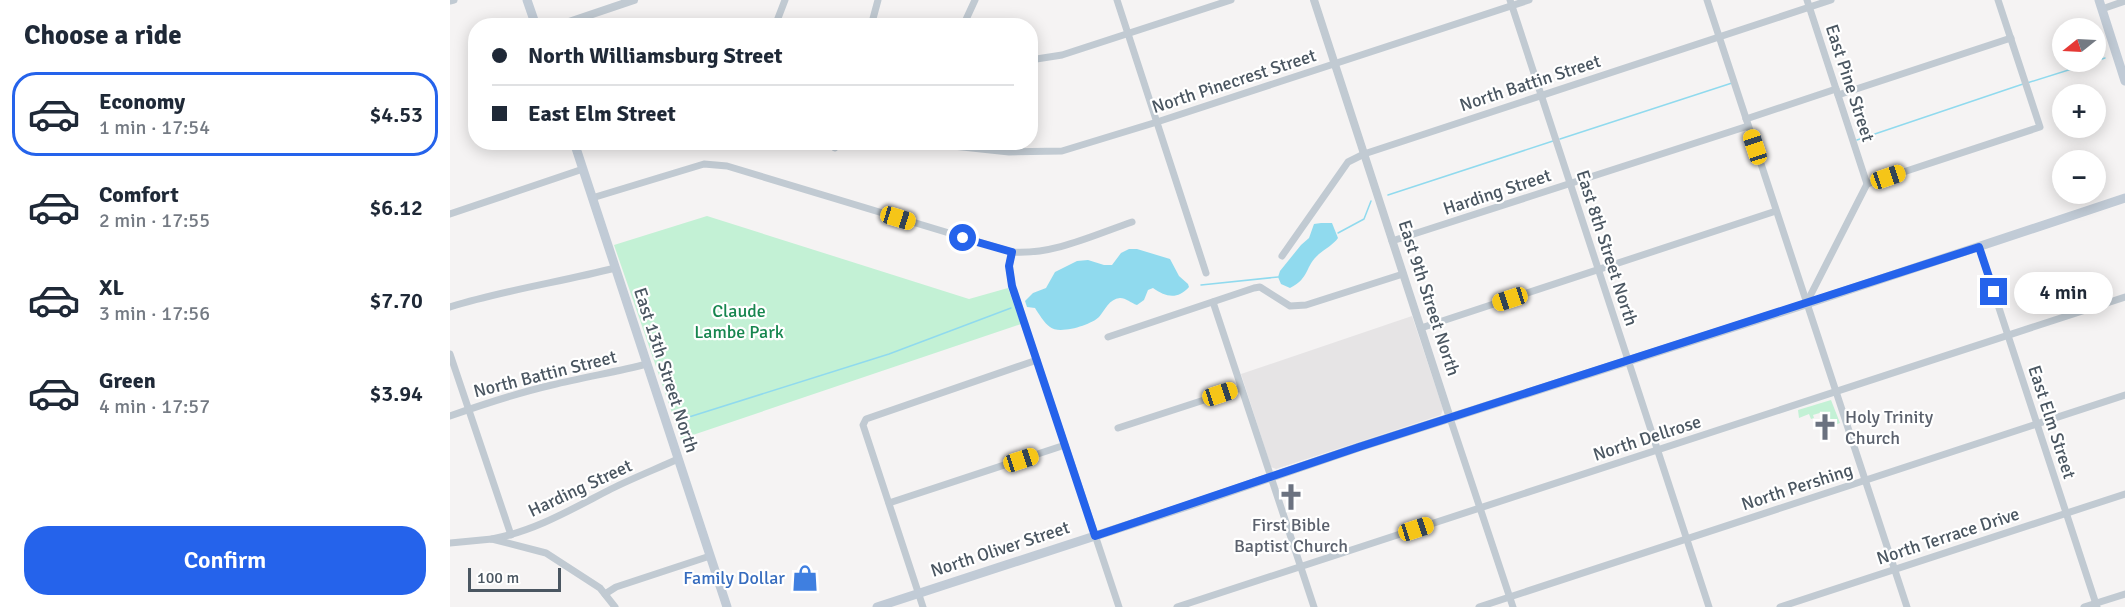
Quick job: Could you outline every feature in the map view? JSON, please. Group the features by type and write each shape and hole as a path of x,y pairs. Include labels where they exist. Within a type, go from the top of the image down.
{"main road":[{"path":"527,0 533,18"},
{"path":"2100,4 2125,81"},
{"name":"East 13th Street North","path":"577,150 727,606"},
{"name":"North Oliver Street","path":"877,607 2125,198"}],"street":[{"path":"581,18 634,0"},
{"path":"778,18 785,0"},
{"path":"873,18 878,0"},
{"path":"967,18 975,0"},
{"path":"1117,0 1206,273"},
{"path":"1038,59 1062,55 1231,0"},
{"name":"East 9th Street North","path":"1314,0 1513,607"},
{"name":"North Pinecrest Street","path":"990,150 1062,151 1335,64 1511,3 1529,0"},
{"path":"1707,0 1907,607"},
{"name":"North Battin Street","path":"1282,256 1348,162 1364,154 1719,37 1808,4 1831,0"},
{"path":"1806,304 1867,184 2040,127 1998,0"},
{"path":"2100,4 2125,2"},
{"name":"East 8th Street North","path":"1511,3 1709,607"},
{"name":"East Pine Street","path":"1808,4 1867,184"},
{"name":"Harding Street","path":"1392,241 1570,184 1837,92 2011,38"},
{"path":"592,198 704,164 727,166 1012,252 1044,251 1132,222"},
{"path":"450,214 583,169"},
{"path":"1421,328 1776,211"},
{"name":"East Elm Street","path":"1979,247 2097,605"},
{"path":"1012,252 1009,275 1119,607"},
{"path":"450,307 483,297 615,268"},
{"path":"1108,337 1254,288 1260,287 1290,306 1306,305 1403,274"},
{"name":"North Dellrose","path":"1177,607 2125,297"},
{"path":"1213,302 1314,607"},
{"path":"450,354 511,535"},
{"path":"923,607 863,425 864,422 866,419 1037,360"},
{"name":"North Battin Street","path":"450,416 553,385 647,364"},
{"path":"1118,428 1241,388"},
{"name":"North Pershing","path":"1479,607 2125,395"},
{"path":"889,503 1065,445"},
{"name":"Harding Street","path":"492,539 511,535 550,521 613,488 678,459"},
{"name":"North Terrace Drive","path":"1780,607 2125,494"},
{"path":"450,543 492,539 546,553 600,588 615,607"},
{"path":"605,594 616,587 710,556"},
{"path":"2084,607 2097,605 2125,594"}],"shaded area":[{"path":"1412,316 1443,409 1441,415 1276,469 1271,467 1241,374"}],"green space":[{"name":"Claude Lambe Park","path":"707,216 969,299 1008,288 1021,324 681,439 614,245"},
{"path":"1831,400 1840,423 1832,426 1828,414 1823,412 1813,415 1814,418 1811,419 1809,414 1799,418 1798,410"}],"water":[{"path":"1332,223 1338,238 1314,259 1297,284 1290,288 1281,284 1278,277 1280,271 1309,238 1314,224"},
{"path":"1129,249 1137,249 1170,259 1179,276 1189,287 1180,294 1171,296 1153,288 1148,290 1144,300 1137,305 1124,299 1116,299 1095,320 1082,326 1060,330 1050,327 1035,308 1027,307 1025,301 1033,293 1046,288 1055,272 1077,261 1088,260 1112,265 1121,253"}],"waterway":[{"path":"2027,83 2062,72"},
{"path":"1560,139 1732,83"},
{"path":"1857,140 2023,84"},
{"path":"1388,195 1553,141"},
{"path":"1338,233 1364,219 1371,201"},
{"path":"1201,285 1278,277"},
{"path":"689,417 889,354 1011,308"}],"place":[{"name":"Holy Trinity Church","path":"1825,427"},
{"name":"First Bible Baptist Church","path":"1291,497"},
{"name":"Family Dollar","path":"805,578"}],"route":[{"path":"963,238 1012,252 1009,266 1012,286 1095,536 1359,447 1979,247 1994,292"}]}
